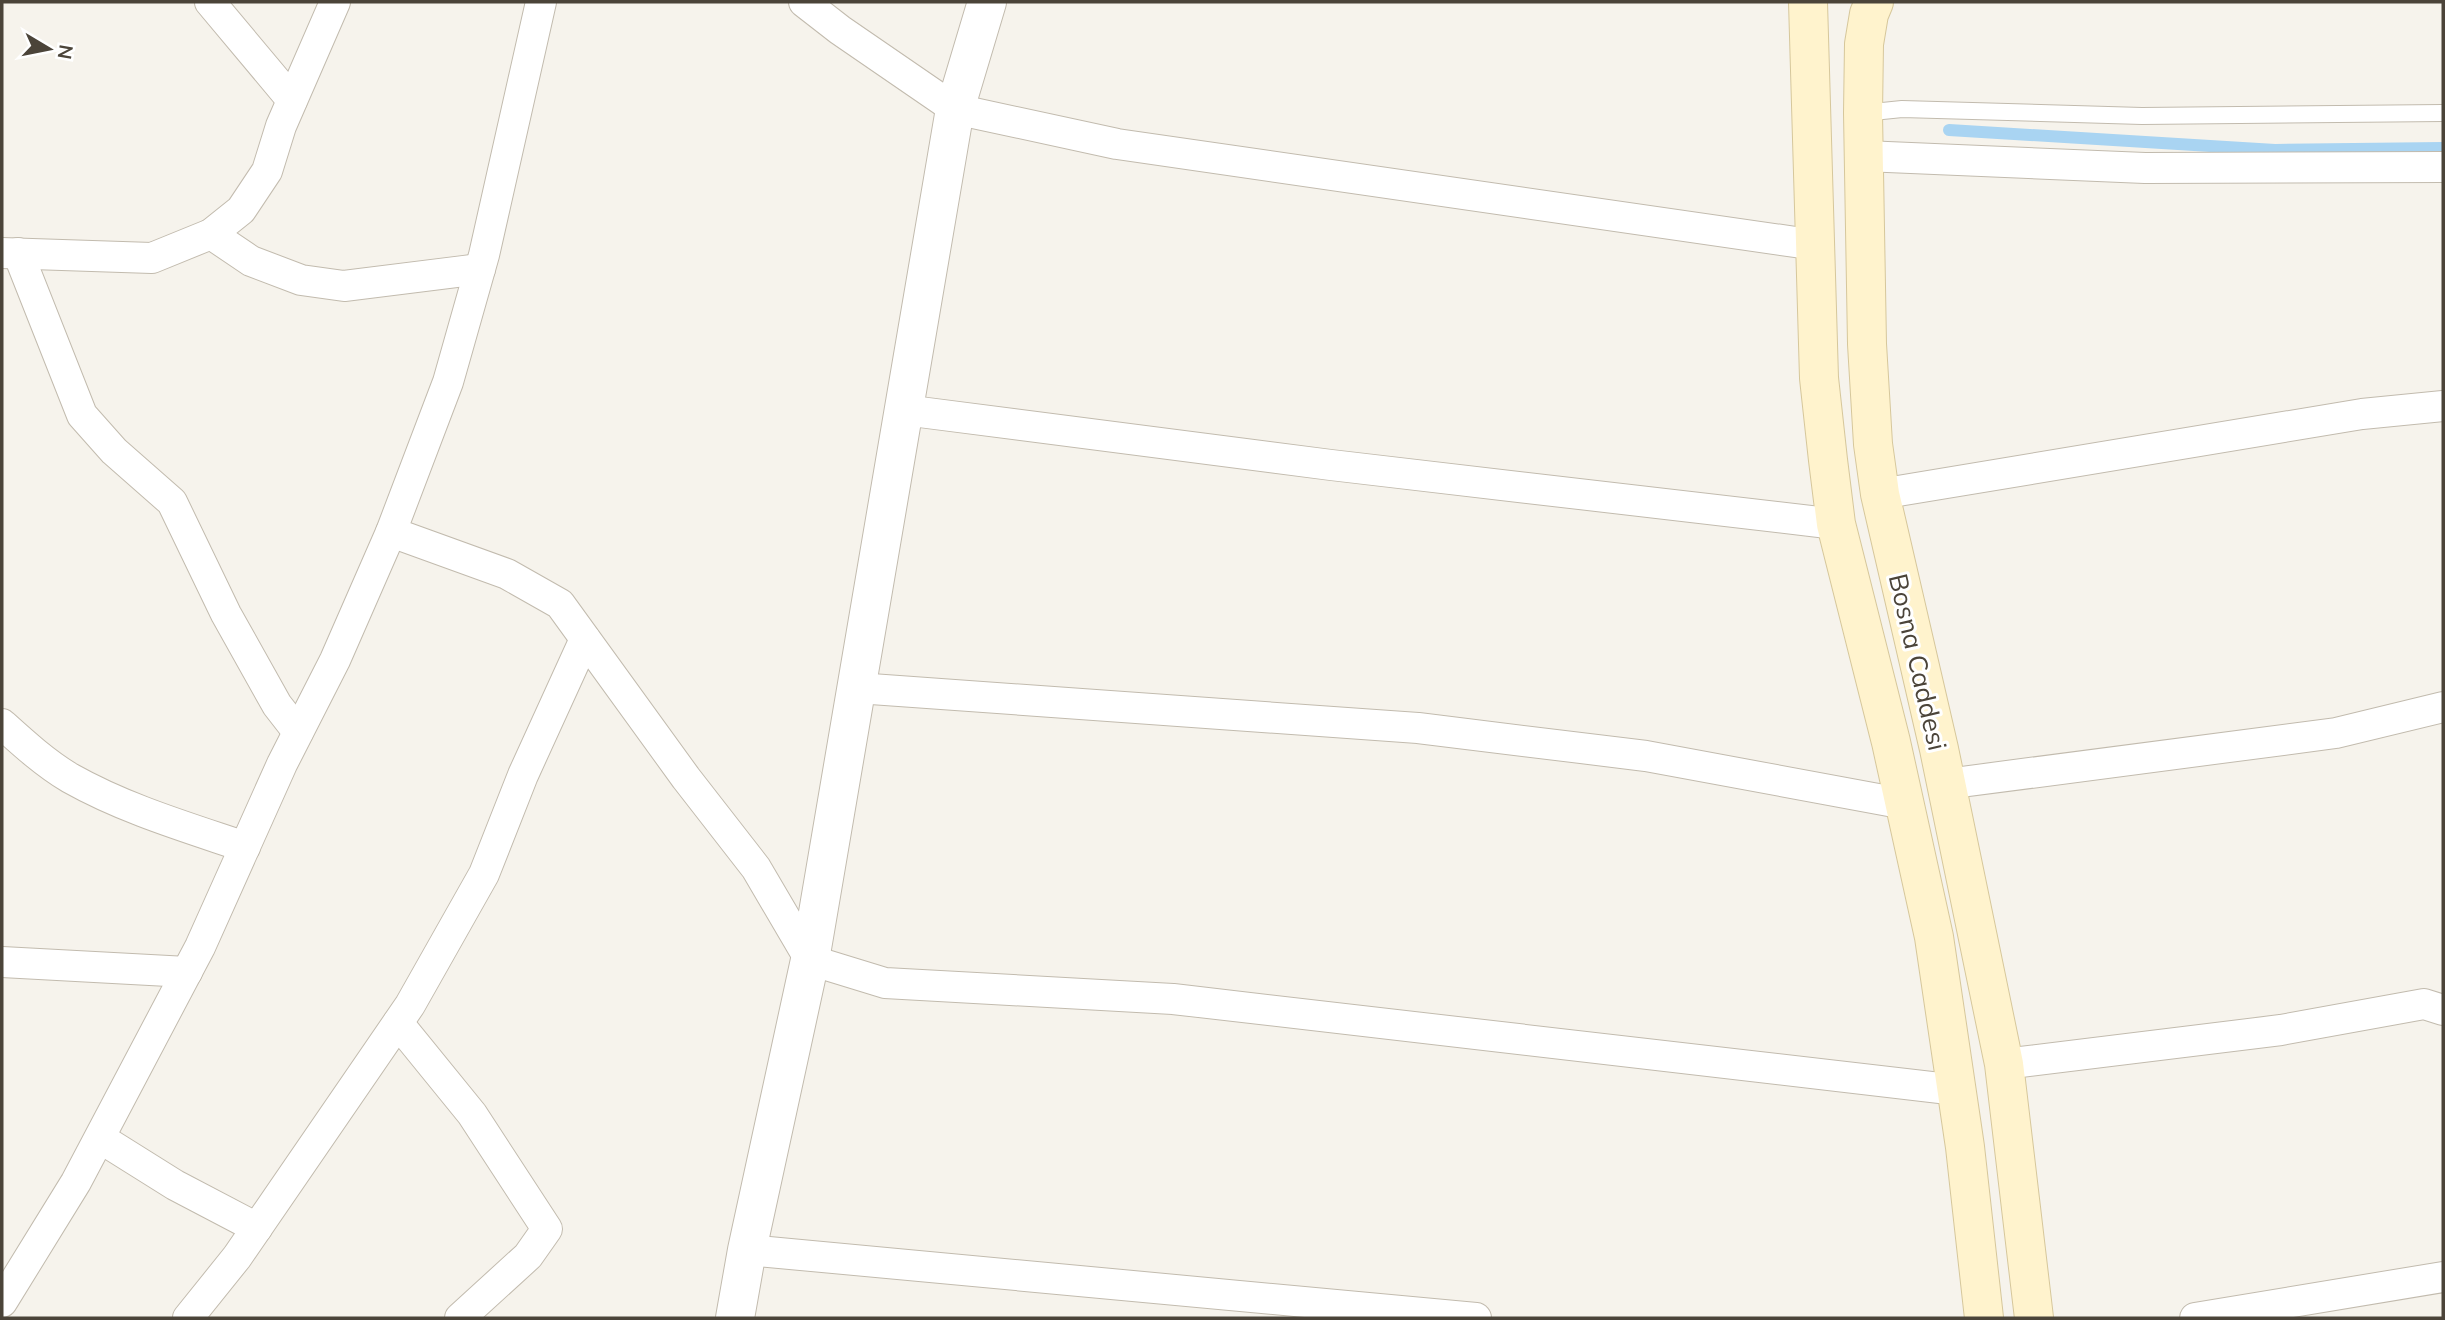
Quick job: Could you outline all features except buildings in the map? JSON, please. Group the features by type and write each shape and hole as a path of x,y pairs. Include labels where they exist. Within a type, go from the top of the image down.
{"main road":[{"name":"Bosna Caddesi","path":"1808,2 1819,378 1836,524 1905,804 1934,937 1957,1090 1984,1318"},
{"name":"Bosna Caddesi","path":"1874,2 1864,44 1863,113 1867,344 1873,444 1880,494 1946,784 2004,1064 2034,1318"}],"street":[{"path":"210,2 292,100"},
{"path":"298,732 277,705 226,614 172,502 114,451 82,415 10,253 152,258 211,234 241,210 267,171 281,126 335,2"},
{"path":"2,1302 15,1260 76,1182 187,972 298,732 335,660 391,531 448,382 480,269 541,2"},
{"path":"804,2 955,109 1117,144 1816,245"},
{"path":"735,1318 747,1250 810,960 955,109 987,2"},
{"path":"1864,156 2145,168 2443,167"},
{"path":"211,234 251,261 301,279 344,286 480,269"},
{"path":"1880,494 2362,414 2443,406"},
{"path":"904,410 1331,465 1836,524"},
{"path":"391,531 507,575 560,604 686,778 756,868 810,960 885,983 1173,999 1957,1090"},
{"path":"188,1318 257,1228 398,1023 484,874 523,775 585,639"},
{"path":"857,688 1418,728 1646,756 1905,804"},
{"path":"1946,784 2336,733 2443,707"},
{"path":"2,724 22,743 69,777 134,809 246,847"},
{"path":"2,962 187,972"},
{"path":"2004,1064 2281,1030 2424,1004 2443,1010"},
{"path":"398,1023 472,1114 547,1229 528,1256 460,1318"},
{"path":"100,1138 175,1185 257,1228"},
{"path":"747,1250 1476,1318"},
{"path":"2195,1318 2443,1277"},
{"path":"2,1314 7,1318"}],"lane":[{"path":"1863,113 1902,109 2142,116 2443,113"}],"waterway":[{"path":"1949,130 2275,150 2443,148"}]}
